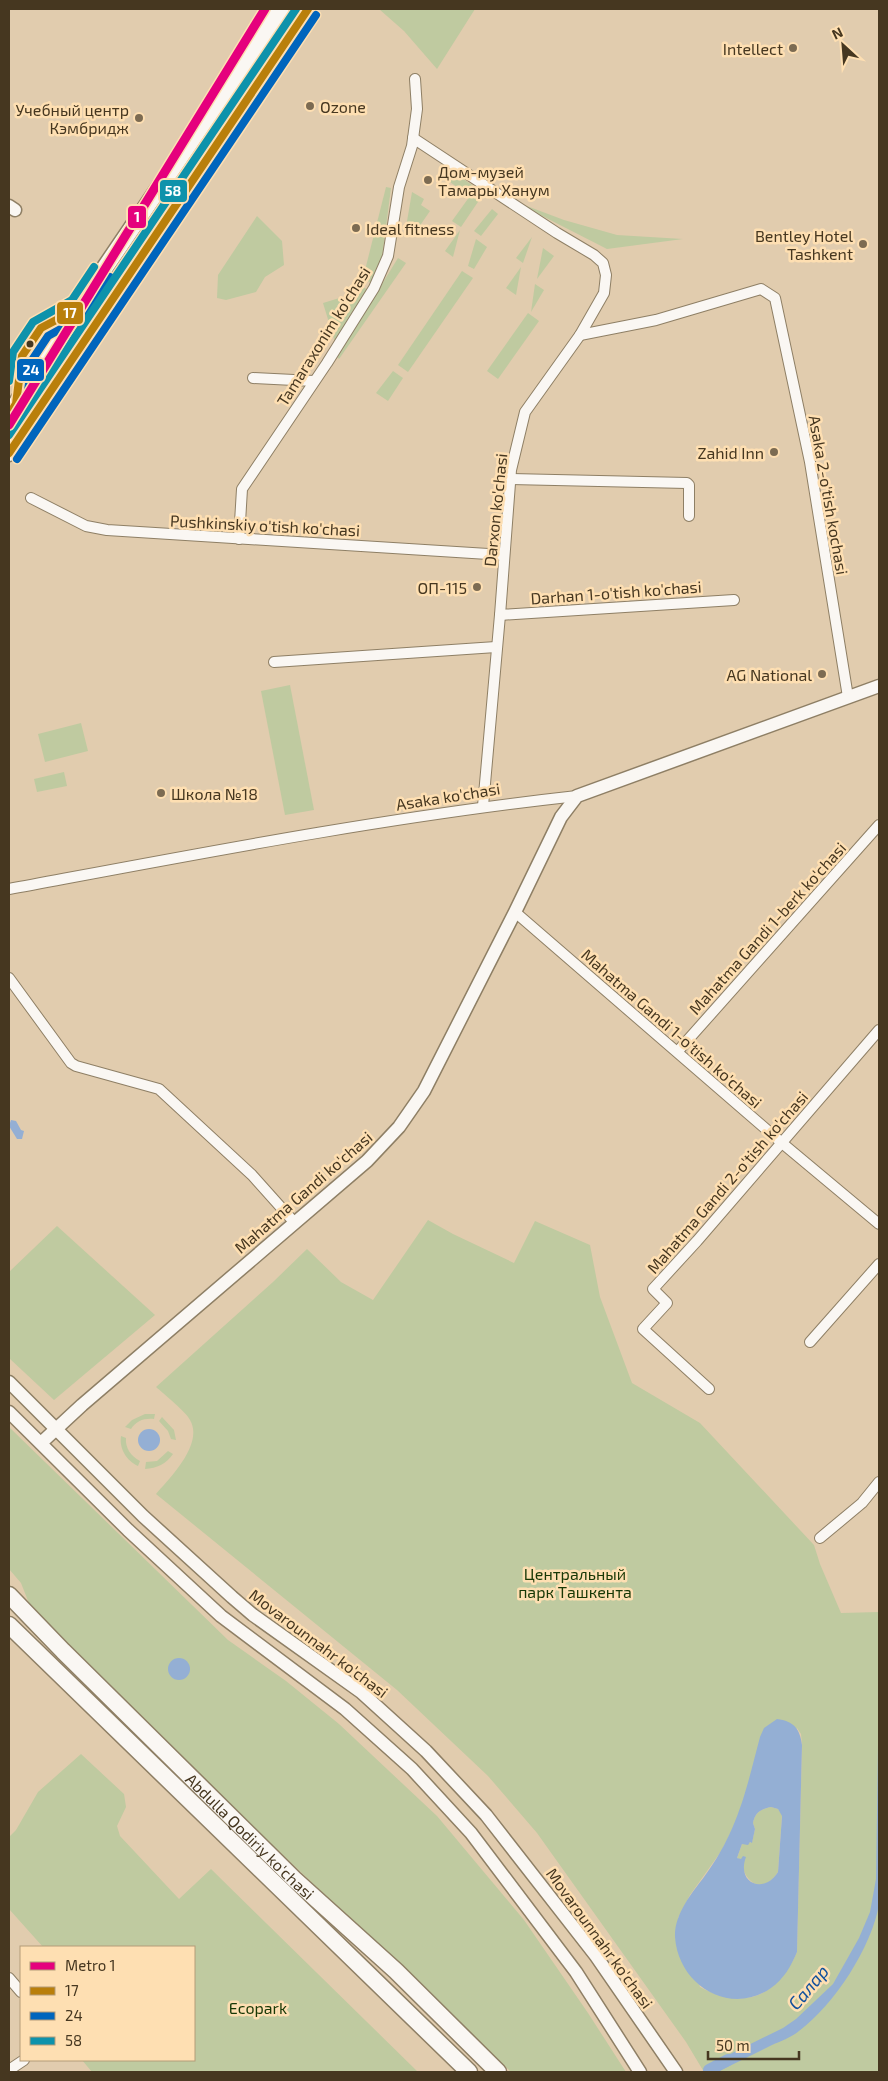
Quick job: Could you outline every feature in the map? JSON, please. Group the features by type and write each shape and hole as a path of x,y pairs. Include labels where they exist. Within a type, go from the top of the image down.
{"main road":[{"path":"9,415 104,269 281,9"},
{"path":"9,453 308,9"},
{"name":"Abdulla Qodiriy ko'chasi","path":"9,1595 63,1651 294,1879 396,1971 498,2072"},
{"name":"Abdulla Qodiriy ko'chasi","path":"9,1625 469,2072"}],"street":[{"name":"Tamaraxonim ko'chasi","path":"239,539 242,490 374,288 388,256 399,187 413,138 417,109 415,79"},
{"name":"Darxon ko'chasi","path":"413,138 557,234 594,255 603,263 605,269 606,287 602,298 580,335 525,412 511,470 483,806"},
{"name":"Asaka 2-o'tish kochasi","path":"580,335 656,320 761,290 775,298 810,462 848,697"},
{"path":"254,378 314,382"},
{"path":"511,479 687,483 690,485 689,516"},
{"name":"Pushkinskiy o'tish ko'chasi","path":"31,498 86,526 106,530 239,539 272,539 504,556"},
{"name":"Darhan 1-o'tish ko'chasi","path":"500,615 734,600"},
{"path":"274,662 496,647"},
{"name":"Asaka ko'chasi","path":"9,889 272,840 483,806 577,796 879,686"},
{"name":"Mahatma Gandi ko'chasi","path":"41,1443 294,1222 367,1161 399,1127 424,1091 515,912 561,816 577,796"},
{"name":"Mahatma Gandi 1-berk ko'chasi","path":"678,1052 879,825"},
{"name":"Mahatma Gandi 1-o'tish ko'chasi","path":"515,912 782,1143 879,1224"},
{"path":"9,978 71,1063 159,1089 252,1175 294,1222"},
{"name":"Mahatma Gandi 2-o'tish ko'chasi","path":"709,1389 643,1329 667,1303 653,1289 879,1031"},
{"path":"810,1342 879,1264"},
{"name":"Movarounnahr ko'chasi","path":"9,1382 143,1516 232,1597 253,1615 361,1692 426,1751 486,1815 596,1956 676,2072"},
{"path":"9,1412 128,1530 221,1616 345,1709 412,1769 472,1833 576,1972 639,2071"},
{"path":"820,1538 862,1503 879,1482"},
{"path":"9,1978 20,1991"},
{"path":"9,2070 22,2061"}],"green space":[{"path":"379,9 475,9 437,69 404,31"},
{"path":"450,170 484,193 461,227 452,221 470,196 444,178"},
{"path":"386,187 391,188 381,266 371,283 363,278"},
{"path":"412,192 424,199 421,205 430,211 412,237 405,233"},
{"path":"511,200 564,220 617,235 683,239 607,249"},
{"path":"492,209 498,214 481,236 474,231"},
{"path":"257,216 282,241 284,265 265,277 256,292 226,300 217,298 218,275"},
{"path":"460,230 453,257 445,251"},
{"path":"532,237 523,263 516,258"},
{"path":"476,239 487,247 474,269 468,266"},
{"path":"543,248 554,256 537,279"},
{"path":"398,258 406,263 339,359 337,357"},
{"path":"521,267 516,295 506,288"},
{"path":"462,271 473,278 408,372 398,365"},
{"path":"535,284 544,290 531,312"},
{"path":"358,285 369,290 335,342 323,303 356,293"},
{"path":"528,313 539,321 498,379 487,371"},
{"path":"393,371 403,378 388,401 376,393"},
{"path":"290,685 314,810 285,815 261,691"},
{"path":"81,723 88,751 45,762 38,734"},
{"path":"64,772 67,786 37,792 34,779"},
{"name":"Центральный парк Ташкента","path":"428,1220 514,1263 535,1221 590,1245 600,1297 632,1383 700,1423 814,1545 841,1613 879,1612 879,2072 704,2072 686,2042 537,1833 488,1776 397,1690 156,1494 177,1470 189,1450 193,1439 193,1429 190,1420 184,1412 156,1387 307,1249 341,1282 373,1300","holes":["797,1728 801,1734 797,1952 780,1979 769,1989 758,1995 745,1998 731,1998 716,1994 700,1987 678,1918 690,1895 722,1850 743,1803"]},
{"path":"57,1226 155,1315 54,1400 9,1358 9,1272"},
{"path":"145,1414 155,1414 154,1419 141,1421 131,1429 125,1427 132,1420"},
{"path":"162,1417 174,1430 176,1440 171,1439 168,1431 159,1421"},
{"path":"9,1427 228,1640 286,1681 339,1724 437,1816 524,1920 626,2072 511,2072 103,1684 30,1606 21,1583 9,1569"},
{"path":"121,1436 126,1438 126,1445 129,1451 140,1461 138,1466 130,1461 125,1454 121,1445"},
{"path":"168,1451 173,1454 164,1463 145,1469 146,1462 157,1461"},
{"name":"Ecopark","path":"81,1754 124,1794 126,1807 117,1826 120,1836 179,1899 211,1869 418,2072 92,2072 83,2061 195,2061 195,1946 42,1946 9,1909 9,1837 16,1830 38,1792"},
{"path":"771,1807 778,1809 782,1815 778,1872 772,1879 760,1885 750,1880 746,1875 741,1860 737,1858 742,1844 752,1842 755,1816 761,1810"}],"water":[{"path":"11,1120 16,1121 21,1130 24,1131 22,1139 17,1139 9,1126"},
{"path":"149,1429 157,1432 160,1440 157,1448 149,1451 141,1448 138,1440 141,1432"},
{"path":"179,1658 187,1661 190,1669 187,1677 179,1680 171,1677 168,1669 171,1661"},
{"name":"Салар","path":"879,1679 879,1904 868,1938 850,1974 838,1991 812,2020 790,2037 717,2072 710,2064 783,2028 796,2019 833,1984 859,1938 870,1912 876,1879"},
{"path":"777,1719 788,1722 798,1730 802,1745 797,1952 780,1981 755,1996 739,1999 723,1997 709,1991 696,1982 678,1954 675,1929 684,1905 716,1860 733,1826 764,1728","holes":["771,1807 778,1809 782,1816 778,1872 766,1883 753,1883 745,1874 746,1857 737,1858 742,1844 748,1845 750,1842 752,1843 755,1829 753,1823 757,1814 761,1810"]}],"waterway":[{"name":"Салар","path":"709,2070 728,2060"}],"metro line":[{"name":"1","path":"9,425 265,9"}],"transit line":[{"name":"58","path":"9,435 296,9"},
{"name":"17","path":"9,453 308,9"},
{"name":"24","path":"17,459 316,15"},
{"name":"58","path":"9,381 13,352 33,322 72,300 94,267"},
{"name":"17","path":"9,415 16,404 22,356 41,328 79,308 102,272"},
{"name":"24","path":"17,420 26,406 32,360 48,336 86,315 110,277"}],"place":[{"name":"Intellect","path":"793,48"},
{"name":"Ozone","path":"310,106"},
{"name":"Учебный центр Кэмбридж","path":"139,118"},
{"name":"Дом-музей Тамары Ханум","path":"428,180"},
{"name":"Ideal fitness","path":"356,228"},
{"name":"Bentley Hotel Tashkent","path":"863,244"},
{"name":"Zahid Inn","path":"774,452"},
{"name":"ОП-115","path":"477,587"},
{"name":"AG National","path":"822,674"},
{"name":"Школа №18","path":"161,793"}]}
